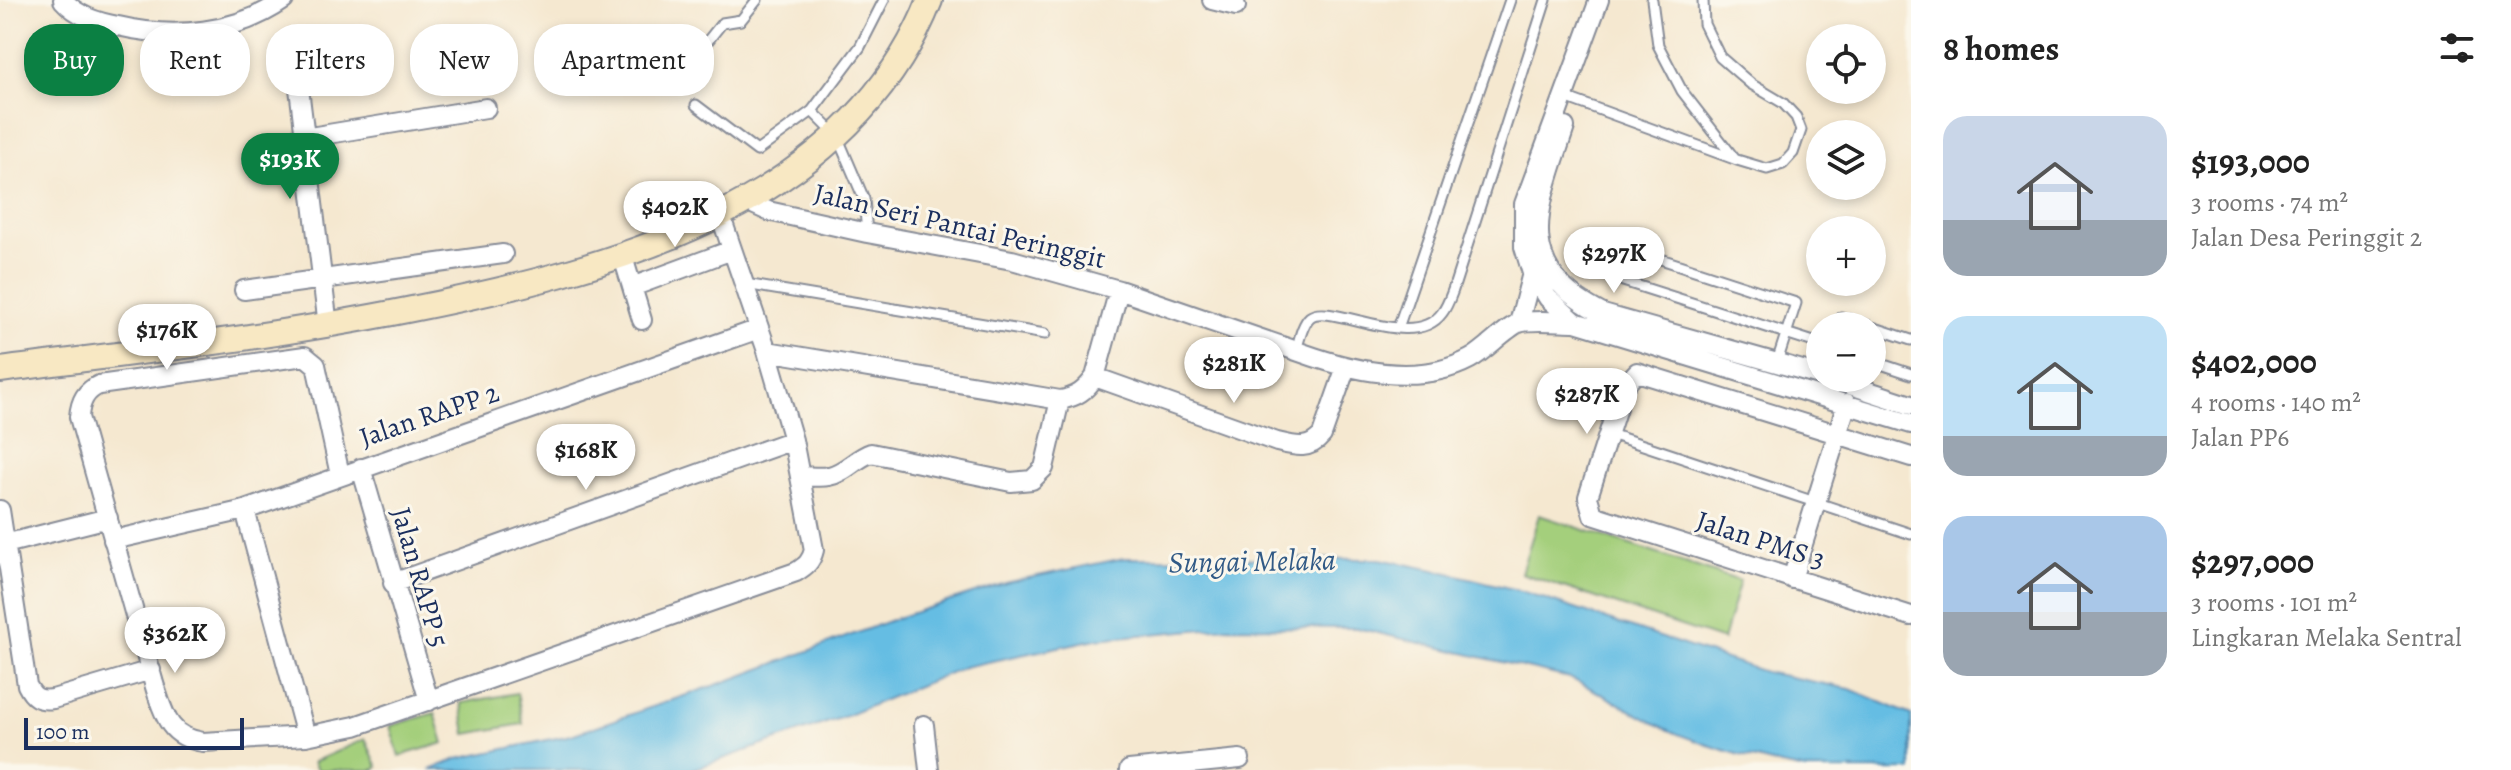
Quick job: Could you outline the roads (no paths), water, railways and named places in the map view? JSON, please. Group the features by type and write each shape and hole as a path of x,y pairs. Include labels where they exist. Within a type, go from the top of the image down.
{"street":[{"path":"63,0 92,20 139,31 185,33 223,28 254,18 284,0"},
{"path":"0,370 328,326 561,277 623,257 750,198 837,136 884,84 911,41 930,0"},
{"path":"1212,0 1236,6"},
{"path":"1575,322 1548,298 1532,273 1524,247 1524,204 1599,0"},
{"path":"1611,0 1573,100 1540,203 1539,251 1549,272 1584,305 1603,314 1806,371"},
{"path":"300,96 328,326"},
{"path":"304,138 486,108"},
{"name":"Jalan Seri Pantai Peringgit","path":"750,198 761,209 867,233 1012,260 1119,290 1346,367 1398,373 1449,367 1482,352 1519,323"},
{"path":"340,475 316,365 305,356 99,385 84,396 79,417 151,670 169,723 189,740 203,742 306,736 355,726 796,572 811,560 814,550 801,476 767,351 720,214"},
{"path":"632,287 732,250"},
{"path":"244,290 503,254"},
{"path":"623,257 642,320"},
{"path":"1532,273 1519,323 1575,322 1911,424"},
{"path":"767,351 1060,400 1075,397 1095,377 1119,290"},
{"name":"Jalan RAPP 2","path":"113,540 245,510 759,329"},
{"path":"1095,377 1277,442 1305,447 1316,443 1322,435 1346,367"},
{"path":"1610,434 1624,386 1637,372 1911,457"},
{"path":"1872,392 1911,405"},
{"path":"801,476 829,476 845,469 858,457 871,453 1011,482 1032,480 1044,468 1060,400"},
{"path":"1792,579 1847,403"},
{"name":"Jalan PMS 3","path":"1610,434 1588,497 1593,515 1911,616"},
{"path":"393,583 793,440"},
{"name":"Jalan RAPP 5","path":"361,468 429,701"},
{"path":"0,510 27,685 32,695 42,700 53,699 151,670"},
{"path":"245,510 306,736"},
{"path":"5,544 108,518"},
{"path":"924,725 929,770"},
{"path":"1129,770 1240,759"}],"lane":[{"path":"714,33 722,23 741,20 757,0"},
{"path":"696,105 757,151 812,111 860,47 884,0"},
{"path":"1296,351 1305,324 1316,313 1379,327 1398,328 1424,326 1441,315 1453,290 1546,0"},
{"path":"1652,0 1658,45 1682,91 1737,160"},
{"path":"1573,100 1737,160 1767,169 1783,164 1793,153 1801,130 1796,117 1783,103 1751,84 1720,57 1704,24 1703,0"},
{"path":"1398,328 1507,1"},
{"path":"812,111 837,136 864,199 867,233"},
{"path":"1777,362 1786,333 1796,303 1633,250 1623,281 1786,333 1806,339"},
{"path":"744,284 1045,334"},
{"path":"1886,331 1911,340"},
{"path":"1886,366 1911,374"},
{"path":"1610,434 1911,534"}],"water":[{"name":"Sungai Melaka","path":"1124,558 1380,559 1521,591 1765,672 1850,689 1911,715 1911,770 1807,770 1760,760 1668,730 1569,678 1357,628 1227,627 1096,639 964,667 846,716 691,770 430,770 457,759 571,735 897,618 1009,582"}]}
